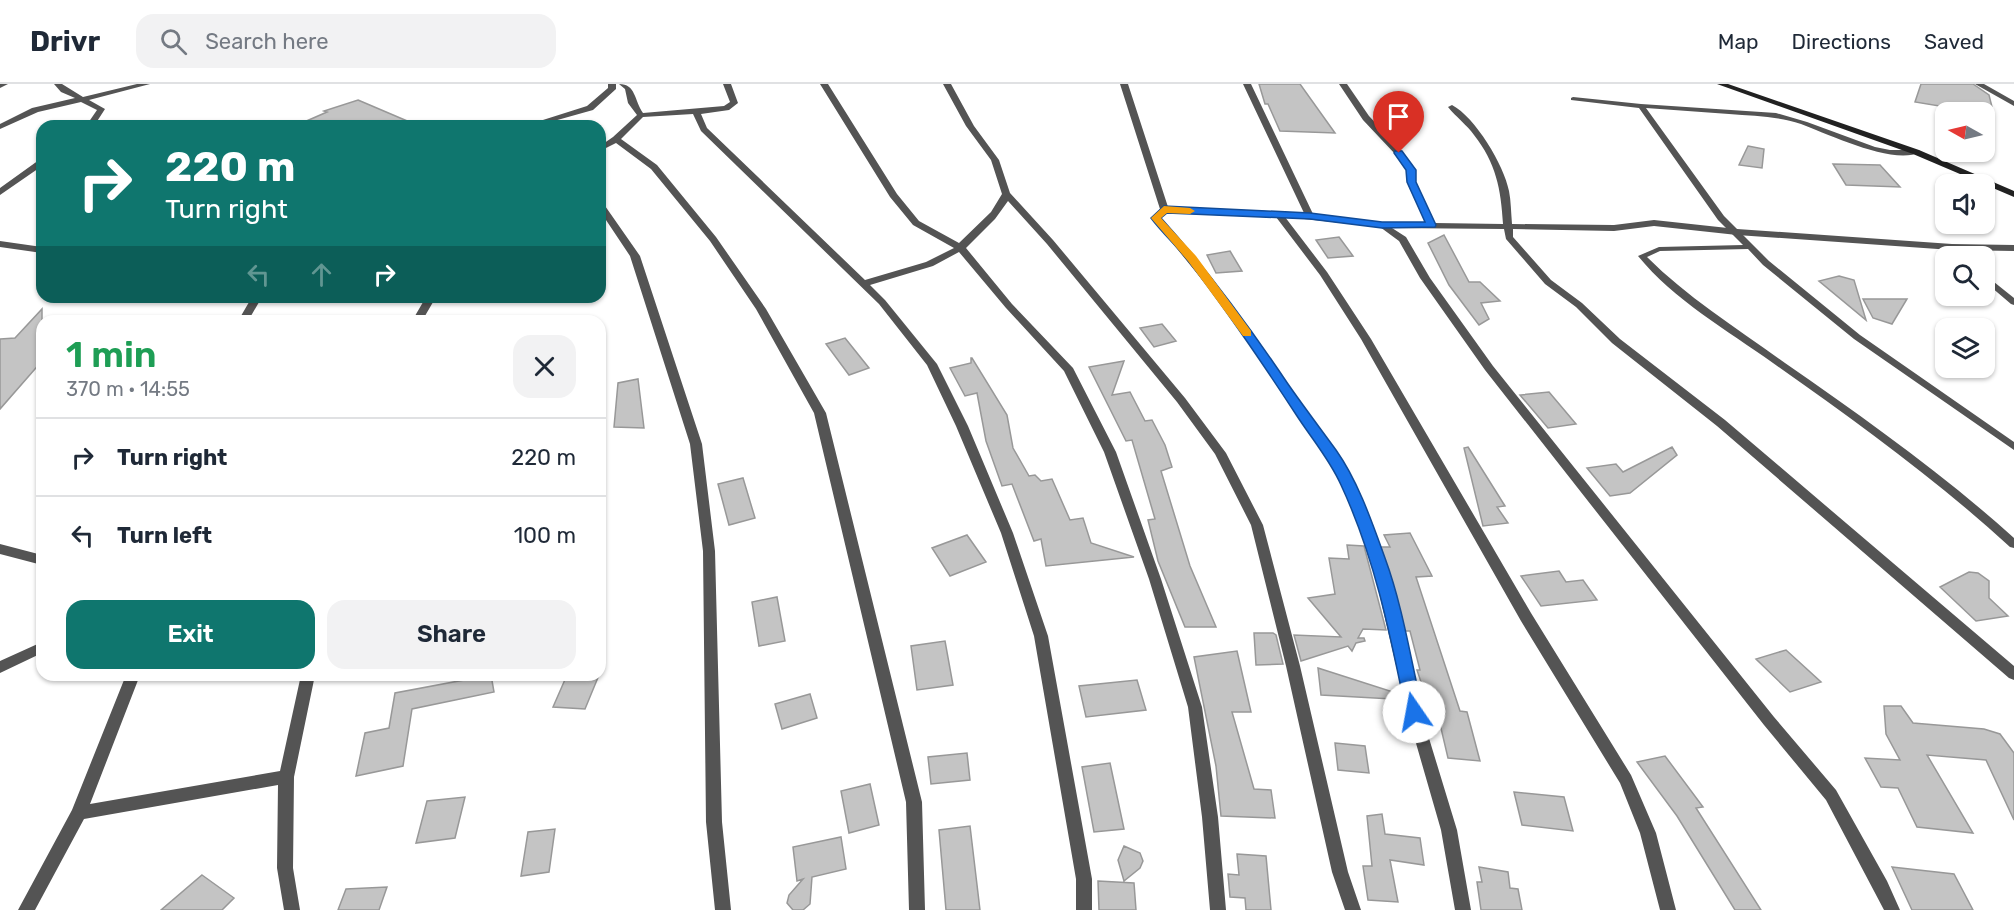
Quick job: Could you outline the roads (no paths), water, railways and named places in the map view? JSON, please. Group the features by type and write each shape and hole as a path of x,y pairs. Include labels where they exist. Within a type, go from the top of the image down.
{"main road":[{"path":"1721,84 1916,152 2014,194"}],"street":[{"path":"0,86 4,84"},
{"path":"58,84 64,90 101,108 94,120"},
{"path":"0,127 35,110 146,84"},
{"path":"549,120 590,108 612,89 612,84"},
{"path":"623,84 628,88 632,103 641,115"},
{"path":"606,145 616,139 641,115 726,108 734,103 727,84"},
{"path":"824,84 893,195 916,223 961,249 1069,370 1110,452 1122,482 1195,707 1210,817 1218,910"},
{"path":"947,84 970,126 995,160 1006,194 1050,242 1181,400 1220,453 1257,525 1293,666 1340,872 1353,910"},
{"path":"1124,84 1164,209"},
{"path":"1247,84 1310,216"},
{"path":"1343,84 1366,118 1399,153 1411,170 1411,182 1431,225"},
{"path":"1979,84 2014,104"},
{"path":"1452,106 1478,134 1498,168 1505,190 1509,237 1528,256 1548,282 1579,305 1616,341 1720,423 2014,674"},
{"path":"696,112 704,129 882,302 932,364 962,426 1007,533 1041,636 1084,879 1084,910"},
{"path":"616,139 654,167 713,239 761,309 820,413 914,802 917,910"},
{"path":"0,192 36,166"},
{"path":"863,284 935,264 961,249 1003,204 1006,194"},
{"path":"1164,209 1310,216 1382,225 1614,228 1654,223 1737,232 1952,246"},
{"path":"1164,209 1156,218 1192,259 1272,368 1331,453 1348,484 1378,558 1390,600 1414,712 1453,846 1463,910"},
{"path":"606,214 635,256 696,444 709,551 714,822 723,910"},
{"path":"1279,215 1324,274 1366,339 1526,617 1626,780 1648,833 1668,910"},
{"path":"1382,225 1402,239 1425,278 1489,368 1769,721 1831,795 1892,910"},
{"path":"0,244 36,249"},
{"path":"1995,247 2014,248"},
{"path":"0,549 36,558"},
{"path":"0,667 36,650"},
{"path":"26,910 80,813 131,681"},
{"path":"292,910 285,868 286,777 307,681"},
{"path":"80,813 286,777"}],"lane":[{"path":"1573,99 1776,116 1798,120 1870,148 1890,152 1916,152"},
{"path":"1641,106 1720,218 1737,232 1766,263 1857,337 2014,447"},
{"path":"1750,247 1659,249 1642,256 1657,273 1707,311 1873,430 1978,510 2014,544"},
{"path":"1995,286 2014,302"}]}
